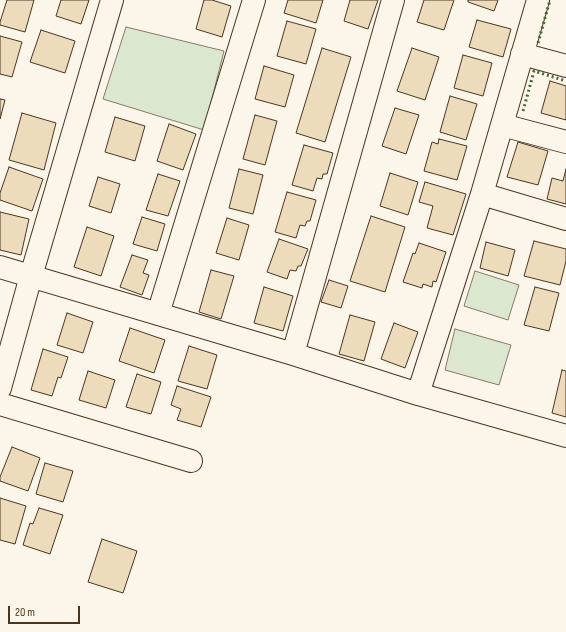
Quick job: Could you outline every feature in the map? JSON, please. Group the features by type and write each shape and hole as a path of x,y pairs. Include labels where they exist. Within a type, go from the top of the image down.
{"street":[{"path":"0,388 31,276 112,0"},
{"path":"158,314 254,0"},
{"path":"293,354 393,0"},
{"path":"418,394 482,194 538,0"},
{"path":"522,54 566,66"},
{"path":"502,125 566,142"},
{"path":"482,194 566,219"},
{"path":"0,267 293,354 418,394 566,436"},
{"path":"0,404 191,461"}],"green space":[{"path":"126,27 224,51 204,130 103,99"},
{"path":"475,271 519,285 508,320 464,306"},
{"path":"455,329 511,345 499,385 445,370"}],"building":[{"path":"7,0 34,0 25,32 0,25"},
{"path":"61,0 89,0 81,24 56,16"},
{"path":"204,0 212,0 231,6 222,37 196,29"},
{"path":"288,0 323,0 316,23 284,13"},
{"path":"350,0 378,0 368,29 344,21"},
{"path":"424,0 454,0 444,30 417,22"},
{"path":"468,0 498,0 494,11 468,2"},
{"path":"477,20 511,29 503,57 469,47"},
{"path":"287,21 316,29 306,64 277,56"},
{"path":"41,30 75,41 65,73 30,62"},
{"path":"0,36 22,42 12,77 0,74"},
{"path":"322,48 351,57 325,142 296,133"},
{"path":"412,48 439,57 425,100 397,91"},
{"path":"463,55 492,63 483,96 454,88"},
{"path":"264,66 294,75 285,107 255,99"},
{"path":"550,81 566,86 566,120 541,113"},
{"path":"450,96 477,104 466,140 440,132"},
{"path":"0,99 5,100 0,119"},
{"path":"395,108 419,115 406,154 382,146"},
{"path":"22,113 56,123 44,170 9,160"},
{"path":"255,115 277,121 265,165 243,159"},
{"path":"115,117 145,126 135,161 105,152"},
{"path":"169,124 196,134 183,170 157,161"},
{"path":"439,139 467,146 457,180 424,171 432,142 438,144"},
{"path":"518,142 548,151 538,185 507,177"},
{"path":"304,145 333,153 327,174 323,174 322,179 317,178 313,191 292,185"},
{"path":"9,167 43,179 32,211 0,200 0,193"},
{"path":"239,169 263,175 253,214 229,208"},
{"path":"566,169 566,204 547,199 552,178 563,181"},
{"path":"390,173 418,182 408,215 380,206"},
{"path":"158,174 180,181 168,216 146,210"},
{"path":"98,177 120,184 111,213 89,206"},
{"path":"425,182 466,194 453,235 427,228 433,206 419,202"},
{"path":"287,192 316,200 310,221 307,221 305,226 300,225 296,238 275,232"},
{"path":"0,212 29,219 21,255 0,250"},
{"path":"371,216 405,227 385,292 350,281"},
{"path":"142,217 165,224 157,251 133,244"},
{"path":"227,218 249,225 239,260 216,253"},
{"path":"87,227 114,236 101,276 74,267"},
{"path":"279,239 308,249 301,266 298,266 296,271 290,270 287,279 267,272"},
{"path":"534,241 566,249 566,261 560,285 524,276"},
{"path":"486,242 515,250 508,276 480,268"},
{"path":"419,243 446,252 436,282 433,281 432,287 423,284 422,288 403,282 413,253 415,254"},
{"path":"132,255 148,260 143,273 149,275 142,295 120,287"},
{"path":"211,270 234,276 221,319 199,312"},
{"path":"329,280 348,286 341,308 321,302"},
{"path":"264,287 293,296 283,331 254,323"},
{"path":"535,287 559,293 549,331 524,325"},
{"path":"67,313 93,322 83,353 57,345"},
{"path":"350,315 375,322 364,361 339,354"},
{"path":"394,323 418,332 405,368 381,359"},
{"path":"130,328 165,340 154,373 119,361"},
{"path":"189,346 217,355 207,389 178,381"},
{"path":"43,349 68,357 61,378 58,377 52,396 31,390"},
{"path":"562,370 566,371 566,417 552,413"},
{"path":"88,371 115,380 106,408 79,400"},
{"path":"137,374 161,382 151,414 126,407"},
{"path":"177,386 211,397 201,427 177,420 181,409 171,405"},
{"path":"12,447 40,458 28,491 0,481 0,477"},
{"path":"45,463 73,471 63,502 36,494"},
{"path":"0,498 26,506 15,544 0,540"},
{"path":"39,508 63,515 50,554 23,545 30,523 33,524"},
{"path":"102,539 137,551 123,593 88,582"}],"hedge":[{"path":"538,43 550,0"},
{"path":"523,111 534,71 566,81"}]}
